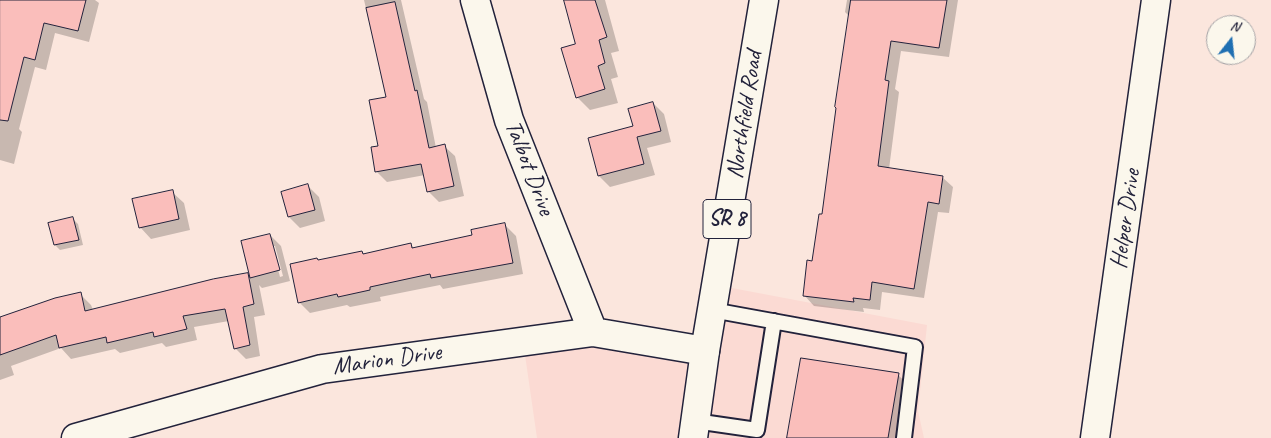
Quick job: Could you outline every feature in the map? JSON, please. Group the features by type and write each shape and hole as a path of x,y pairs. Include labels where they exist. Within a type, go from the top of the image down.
{"street":[{"name":"Talbot Drive","path":"475,0 509,120 593,332"},
{"name":"Northfield Road","path":"694,429 705,351 764,0"},
{"name":"Helper Drive","path":"1095,438 1156,0"},
{"name":"Marion Drive","path":"76,438 322,369 593,332 705,351"}],"lane":[{"path":"712,310 915,347 904,438"},
{"path":"694,429 757,430 774,321"}],"shaded area":[{"path":"716,285 927,325 918,411 924,438 537,438 523,341 705,351"}],"building":[{"path":"0,0 86,0 78,31 44,23 35,60 24,57 8,121 0,120"},
{"path":"564,0 595,0 607,37 599,40 605,63 598,66 605,89 576,98 561,48 575,44"},
{"path":"851,0 947,0 939,48 891,41 885,80 889,81 878,166 943,176 939,204 928,202 914,289 872,282 870,300 853,298 854,302 803,296 807,260 812,261 819,214 822,214"},
{"path":"395,2 429,148 445,144 454,186 427,192 421,164 375,172 371,147 378,146 369,100 386,97 366,8"},
{"path":"653,102 661,131 637,137 644,164 598,176 588,138 633,126 628,109"},
{"path":"308,184 315,210 288,217 281,192"},
{"path":"173,190 179,219 139,228 132,199"},
{"path":"73,217 79,240 54,245 48,223"},
{"path":"505,223 513,263 431,278 430,274 370,287 370,290 338,297 337,294 298,303 290,264 362,251 363,254 411,243 412,248 472,235 471,230"},
{"path":"270,234 280,270 250,278 241,241"},
{"path":"248,273 254,304 243,307 250,345 234,349 225,309 183,316 187,329 154,337 153,332 107,343 106,337 59,348 56,335 0,355 0,317 55,298 81,292 85,311 213,279"},
{"path":"801,358 899,373 888,438 787,438"}]}
